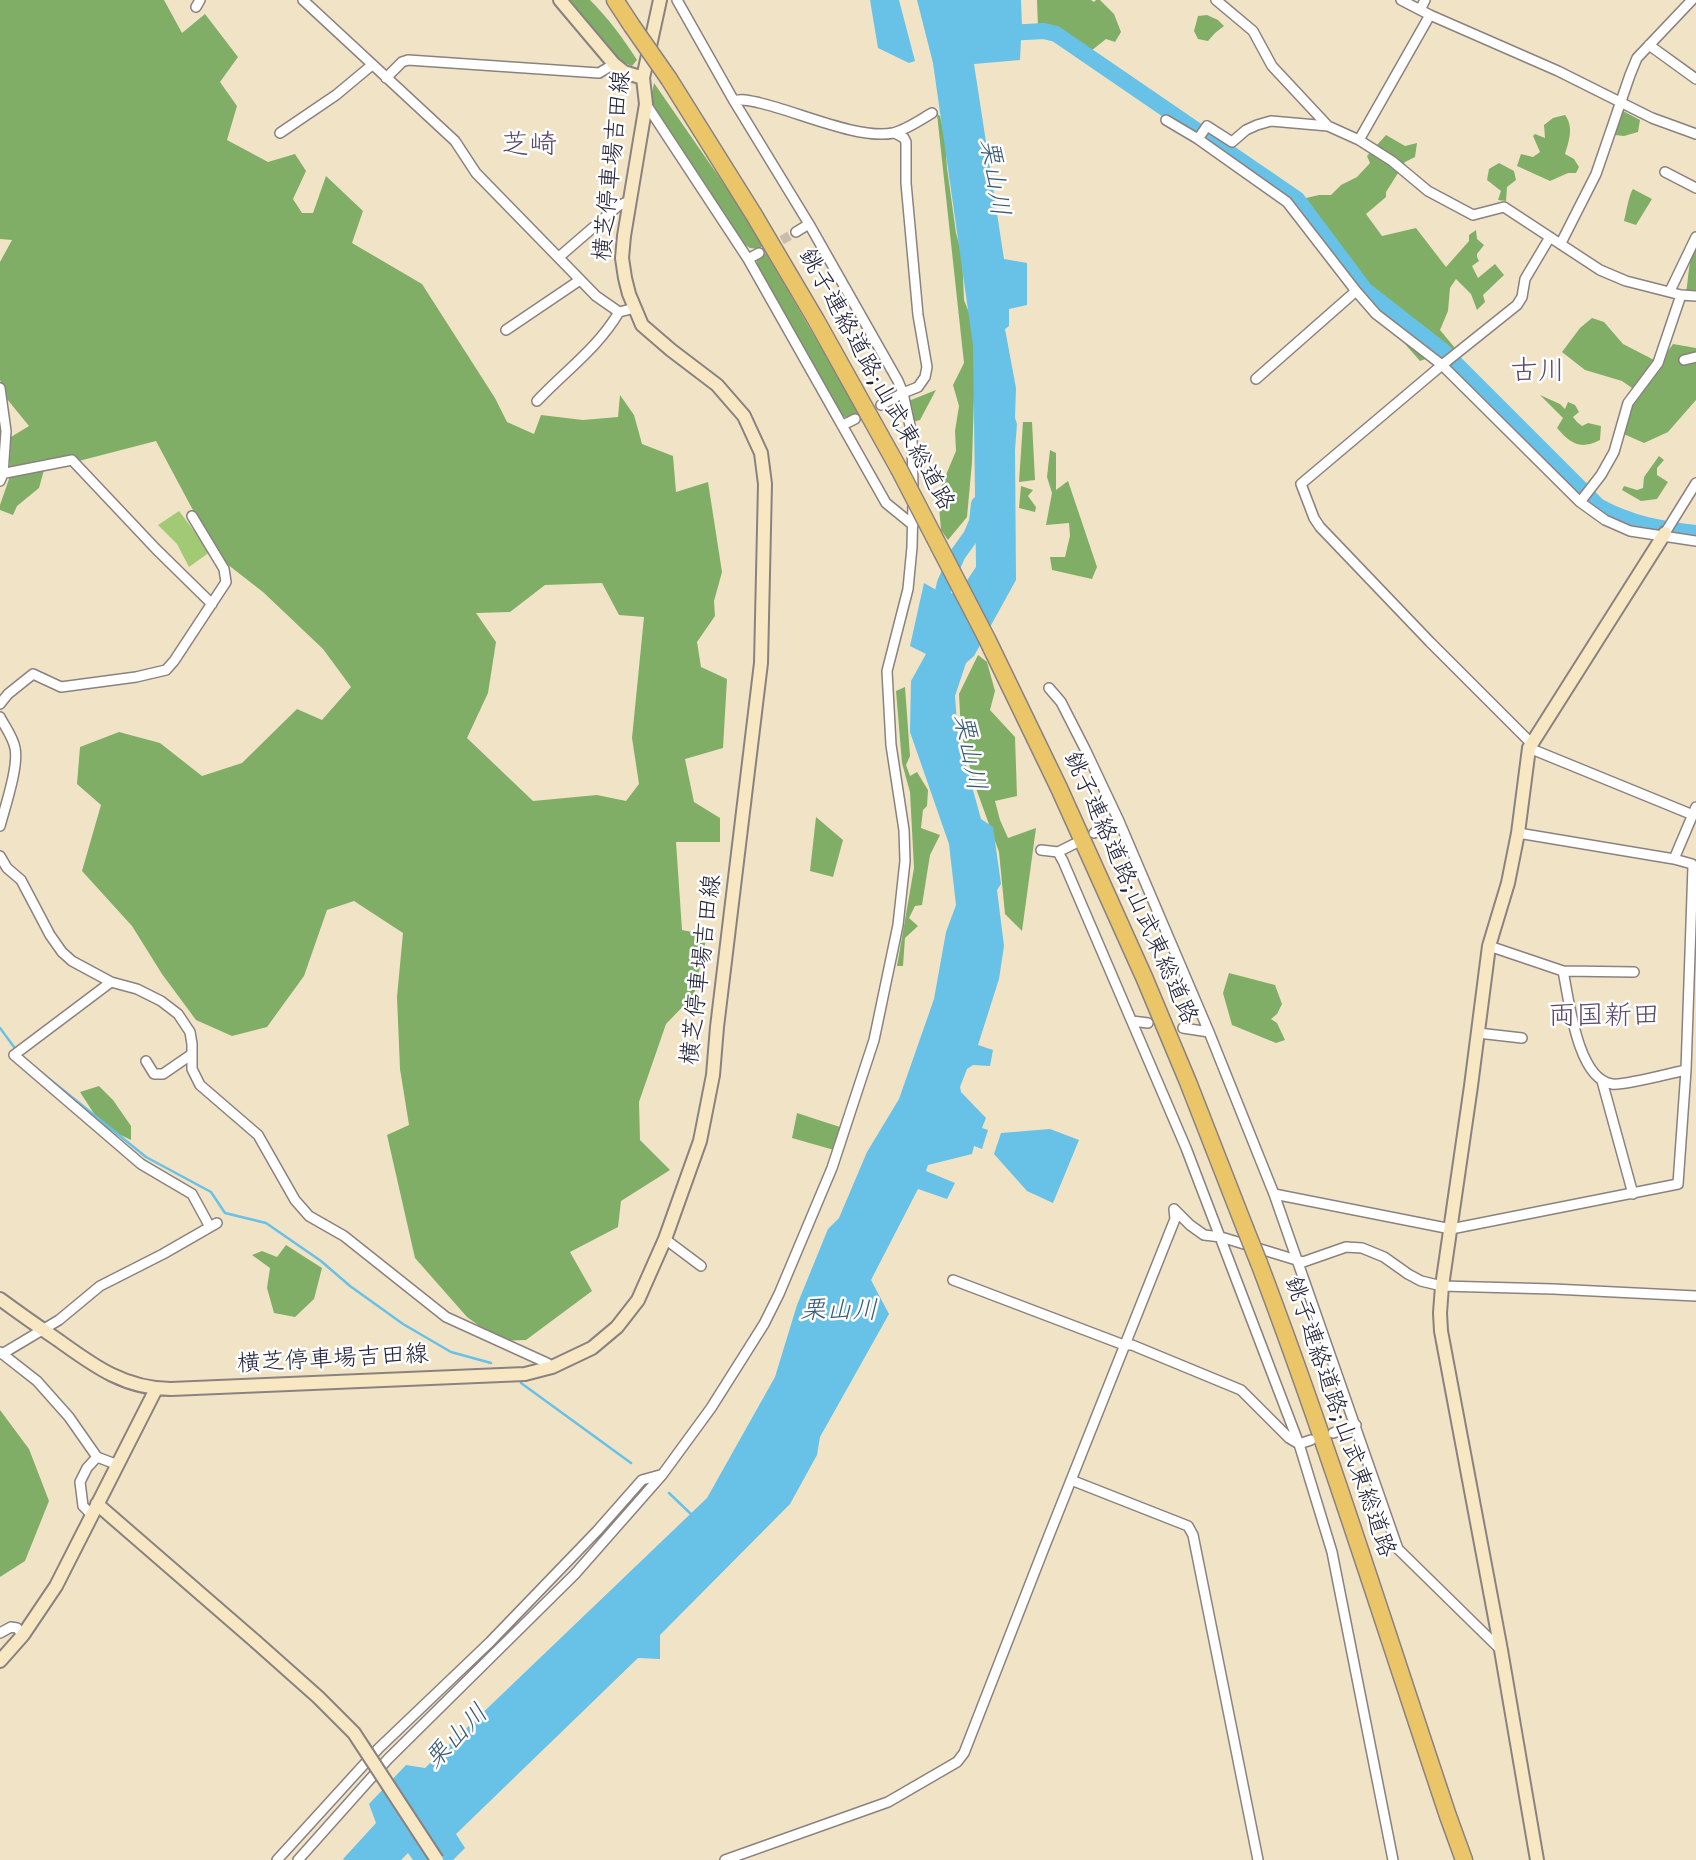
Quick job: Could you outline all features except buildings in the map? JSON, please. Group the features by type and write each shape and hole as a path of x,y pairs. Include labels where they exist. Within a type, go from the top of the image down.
{"highway":[{"name":"銚子連絡道路;山武東総道路","path":"615,0 669,79 816,320 899,469 987,639 1059,788 1144,977 1259,1263 1345,1506 1464,1860"}],"street":[{"path":"303,0 432,118 455,141 476,173 580,280 619,313"},
{"path":"560,0 614,64 624,72 643,78"},
{"name":"横芝停車場吉田線","path":"0,1299 98,1369 118,1379 156,1389 525,1374 552,1367 592,1348 617,1327 638,1300 665,1239 699,1141 713,1075 761,663 764,583 765,484 761,453 744,416 717,385 642,325 627,286 622,258 646,104 643,78 660,0"},
{"path":"298,1860 388,1759 575,1574 662,1475 711,1408 764,1324 832,1168 874,1040 898,925 905,861 904,830 891,745 887,671 908,589 913,525 912,435 903,393 809,224 734,102 677,0"},
{"path":"1216,0 1253,31 1272,66 1328,126"},
{"path":"1401,0 1558,71 1652,118 1696,134"},
{"path":"1420,10 1425,0"},
{"path":"1561,243 1596,174 1637,58 1694,0"},
{"path":"1359,140 1430,15"},
{"path":"1649,45 1696,79"},
{"path":"386,78 402,62 408,60 599,73 614,64"},
{"path":"281,133 336,95 372,65"},
{"path":"734,102 741,99 852,131 882,133 895,133 932,113"},
{"path":"646,104 748,259 886,503 913,525"},
{"path":"1166,120 1198,139 1287,202 1376,314 1442,365 1580,502 1605,520 1630,531 1666,532 1696,541"},
{"path":"1198,139 1208,126 1231,142 1247,130 1271,121 1328,126 1359,140 1392,161 1428,191 1473,215 1504,207 1600,270 1626,281 1681,295 1696,296"},
{"path":"881,405 918,387 925,377 927,367 918,315 906,183 906,142 895,133"},
{"path":"1665,172 1696,188"},
{"path":"559,257 618,206 629,201"},
{"path":"796,232 809,224"},
{"path":"1550,237 1525,279 1522,297 1517,305 1301,484 1320,527 1530,746 1694,811 1674,859"},
{"path":"1670,291 1696,237"},
{"path":"748,259 759,253"},
{"path":"506,330 580,280"},
{"path":"1256,379 1356,291"},
{"path":"1580,502 1601,475 1614,452 1628,403 1658,363 1681,295"},
{"path":"537,401 577,364 619,313 635,308"},
{"path":"1684,360 1696,357"},
{"path":"0,388 6,431 1,477 72,460 212,604"},
{"path":"843,425 855,418"},
{"path":"1538,1860 1441,1331 1442,1286 1489,946 1508,883 1530,746 1696,483"},
{"path":"0,704 33,674 61,687 166,670 226,582 224,569 192,516"},
{"path":"1049,688 1073,725 1119,821 1209,1032 1274,1194 1398,1549 1501,1650"},
{"path":"0,717 16,751 10,791 0,826"},
{"path":"1094,833 1119,821"},
{"path":"1274,1194 1451,1230 1678,1184 1686,1070 1694,870 1692,864 1518,833"},
{"path":"1041,850 1058,852 1074,844"},
{"path":"1058,852 1186,1148 1299,1444 1332,1552 1393,1860"},
{"path":"0,856 7,868 21,880 62,952 80,967 111,982 137,989 161,1000 178,1014 190,1032 192,1069 200,1085 258,1135 295,1200 309,1216 344,1236 446,1317 552,1367"},
{"path":"1489,946 1563,971 1634,972"},
{"path":"1563,971 1579,1046 1595,1076 1614,1085 1686,1070"},
{"path":"111,982 16,1054 141,1164 192,1194 213,1225 100,1286 59,1320 1,1353 37,1381 69,1417 97,1457 118,1465"},
{"path":"1132,1021 1148,1023"},
{"path":"1183,1028 1209,1032"},
{"path":"1478,1033 1522,1038"},
{"path":"146,1060 154,1074 163,1074 192,1054"},
{"path":"1602,1081 1633,1194"},
{"path":"725,1860 888,1802 957,1762 964,1753 1175,1219 1174,1209 1204,1235 1221,1237 1303,1262 1346,1247 1362,1248 1384,1257 1421,1281 1442,1286 1696,1296"},
{"path":"665,1239 701,1266"},
{"path":"953,1280 1124,1345 1132,1345 1241,1390 1289,1438 1299,1444 1311,1440"},
{"path":"0,1661 23,1634 56,1586 156,1389"},
{"path":"1334,1433 1356,1425"},
{"path":"97,1457 80,1482 83,1506 94,1510 255,1641 318,1697 354,1733 437,1860"},
{"path":"277,1860 379,1748 490,1642 642,1480 662,1475"},
{"path":"1071,1480 1188,1527 1193,1535 1258,1860"},
{"path":"0,1633 11,1627 17,1628 23,1634"}],"green space":[{"path":"0,0 164,0 182,33 205,14 238,57 220,82 237,106 227,140 268,162 295,154 306,171 293,199 302,213 313,213 326,176 363,211 352,243 422,284 495,398 507,422 534,434 541,415 583,420 618,417 620,395 634,415 642,444 673,456 676,492 708,482 722,572 714,601 715,616 697,642 701,667 727,679 723,748 685,759 694,802 720,818 720,842 676,842 682,930 707,935 694,995 666,1024 639,1102 640,1140 670,1170 621,1201 618,1227 570,1252 592,1291 526,1340 500,1341 467,1317 415,1258 387,1135 409,1125 400,1069 397,997 403,933 354,901 327,910 304,976 267,1027 232,1036 196,1020 162,974 132,926 82,871 101,805 77,784 80,747 119,732 160,743 202,776 242,763 297,709 322,720 351,687 323,649 263,592 218,557 156,441 44,470 39,488 17,506 13,515 0,510 9,479 11,437 29,426 7,399 0,380 0,262 12,240 0,239","holes":["602,583 619,615 644,617 632,738 639,784 626,801 597,795 533,801 467,738 488,693 496,642 476,613 510,612 545,585"]},
{"path":"566,0 590,0 615,28 637,60 632,66 622,62"},
{"path":"1037,0 1100,0 1114,14 1121,32 1115,42 1106,39 1091,51 1061,33 1038,27"},
{"path":"1207,15 1224,26 1208,41 1198,39 1194,31 1198,16"},
{"path":"654,83 744,213 763,246 758,249 750,248 740,242 658,118 650,103"},
{"path":"1623,111 1640,120 1638,132 1624,136 1615,135"},
{"path":"937,114 940,116 945,138 956,233 962,255 964,300 973,323 975,362 972,462 967,517 948,540 941,530 938,494 956,451 955,431 959,406 953,385 964,363"},
{"path":"1565,115 1570,129 1565,154 1574,159 1579,167 1576,173 1568,173 1550,181 1517,166 1521,154 1533,157 1540,152 1533,136 1535,134 1545,138 1544,125 1553,118"},
{"path":"1386,135 1405,146 1417,143 1415,157 1405,162 1386,192 1386,197 1366,214 1382,236 1416,228 1446,267 1469,241 1469,235 1476,230 1477,239 1484,245 1477,254 1479,261 1472,266 1478,278 1495,264 1504,275 1483,295 1485,302 1477,310 1471,294 1456,279 1450,288 1448,311 1440,330 1455,348 1420,361 1359,292 1319,226 1306,198 1331,195 1341,185 1357,177 1370,163 1367,156"},
{"path":"1499,163 1514,171 1516,180 1507,187 1506,201 1498,200 1501,191 1487,180 1489,169"},
{"path":"1633,189 1652,199 1636,225 1624,221"},
{"path":"1696,244 1696,294 1686,293 1690,262"},
{"path":"766,253 859,413 850,418 841,416 757,269 757,260"},
{"path":"1592,318 1604,322 1623,344 1656,361 1661,361 1673,344 1696,348 1696,400 1668,432 1644,443 1617,431 1632,388 1622,381 1585,370 1562,352 1580,328"},
{"path":"936,390 920,420 913,422 906,402"},
{"path":"1540,395 1565,409 1568,402 1575,405 1579,412 1573,417 1577,422 1582,426 1588,423 1601,426 1600,440 1581,445 1567,438 1557,428 1563,418"},
{"path":"1023,422 1032,422 1035,480 1019,482"},
{"path":"1050,450 1056,453 1056,490 1068,481 1097,567 1092,579 1052,570 1050,557 1065,557 1070,536 1069,523 1046,525 1052,493 1047,477"},
{"path":"1659,456 1664,460 1657,468 1657,475 1668,482 1657,499 1641,501 1622,490 1624,486 1637,490 1643,488 1644,477"},
{"path":"1021,486 1033,490 1028,496 1036,507 1035,512 1019,508"},
{"path":"179,511 210,552 189,567 177,544 158,525"},
{"path":"978,655 987,662 995,691 990,710 1015,737 1017,796 995,801 1000,820 1008,838 1036,828 1022,931 1005,914 999,852 973,780 961,732 959,694"},
{"path":"905,687 910,756 906,765 910,776 917,772 928,790 921,828 940,835 930,855 922,905 915,906 909,918 918,926 905,938 903,966 897,966 914,868 910,792 902,763 896,691"},
{"path":"816,817 843,840 833,877 810,871"},
{"path":"1229,973 1275,985 1282,1004 1271,1019 1277,1023 1285,1040 1276,1043 1232,1025 1223,993"},
{"path":"99,1086 113,1100 131,1126 131,1140 102,1126 80,1092"},
{"path":"797,1113 840,1127 834,1150 792,1138"},
{"path":"286,1245 322,1268 314,1299 295,1317 274,1313 267,1288 270,1268 252,1255 262,1251 277,1257"},
{"path":"0,1410 29,1449 49,1501 25,1561 0,1577"}],"water":[{"path":"870,0 899,0 915,61 909,63 878,48"},
{"name":"栗山川","path":"917,0 1021,0 1022,27 1028,28 1028,36 1021,39 1020,60 974,64 1004,259 1027,263 1027,305 1009,309 1009,326 1005,329 1016,388 1016,580 974,656 966,663 955,696 958,736 981,819 993,827 1001,884 997,890 1004,946 999,979 978,1045 993,1050 990,1066 973,1065 967,1069 960,1087 961,1092 986,1118 982,1128 988,1130 982,1149 974,1146 972,1154 928,1165 926,1171 955,1183 947,1199 918,1189 871,1280 889,1314 820,1437 817,1455 790,1504 660,1635 660,1659 638,1658 456,1834 465,1848 453,1860 413,1860 408,1853 401,1860 344,1860 376,1823 369,1804 406,1765 425,1768 707,1498 775,1377 797,1305 828,1229 839,1218 867,1152 899,1099 934,999 946,932 956,905 949,844 910,732 911,681 926,654 910,646 924,583 945,595 960,591 976,567 973,345 933,63"},
{"path":"1050,1129 1079,1140 1053,1203 1027,1191 994,1154 1001,1133"}],"waterway":[{"path":"1007,33 1044,31 1056,34 1297,199 1365,290 1442,350 1598,506 1646,525 1696,533"},
{"name":"栗山川","path":"938,613 945,583 977,522 979,504"},
{"path":"0,1028 17,1051"},
{"path":"21,1056 146,1157 211,1192 225,1213 266,1223 403,1324 451,1352 491,1363"},
{"path":"521,1383 631,1463"},
{"path":"669,1493 692,1515"}],"tunnel":[{"path":"770,247 796,232"}],"district":[{"name":"芝崎","path":"529,149"},
{"name":"古川","path":"1538,375"},
{"name":"両国新田","path":"1604,1020"}]}
